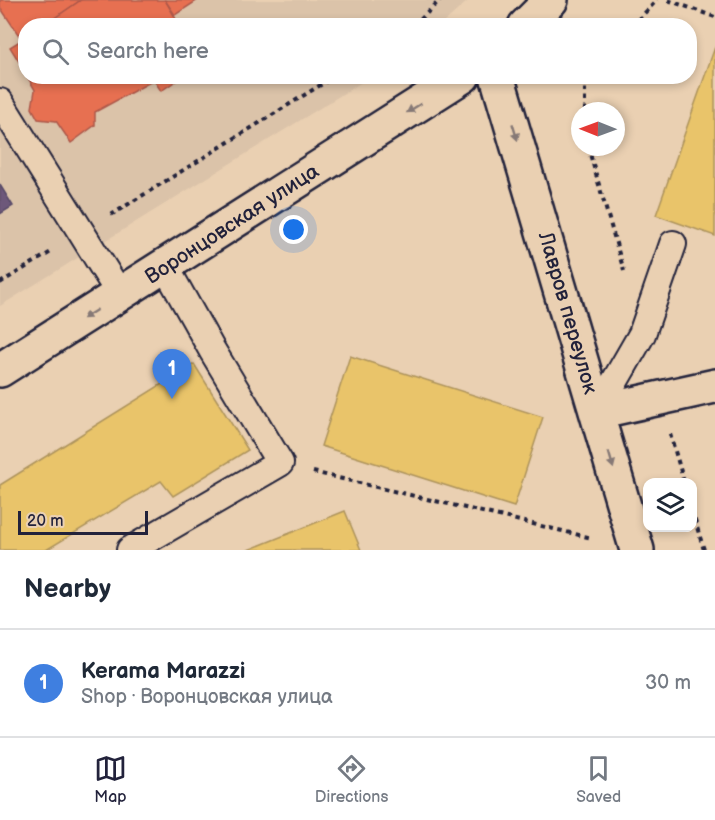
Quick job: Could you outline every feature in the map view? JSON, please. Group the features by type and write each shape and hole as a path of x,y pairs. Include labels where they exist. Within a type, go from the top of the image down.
{"street":[{"path":"533,18 551,0"},
{"name":"Воронцовская улица","path":"0,370 121,296 450,84"},
{"name":"Лавров переулок","path":"498,84 637,550"},
{"path":"597,412 715,386"}],"lane":[{"path":"0,102 121,296"},
{"path":"597,412 642,334 673,244"},
{"path":"130,550 280,463 165,266"}],"path":[{"path":"422,18 440,0"},
{"path":"640,18 657,0"},
{"path":"668,0 715,17"},
{"path":"0,283 322,84"},
{"path":"585,102 587,84"},
{"path":"326,475 594,538"},
{"path":"697,526 704,550"}],"shaded area":[{"path":"0,0 469,0 449,18 18,18 18,84 359,84 0,306"}],"building: Homes":[{"path":"715,47 715,236 656,215"},
{"path":"350,356 543,417 514,507 321,446"},
{"path":"194,364 248,450 173,496 161,481 46,550 0,550 0,485"},
{"path":"345,511 361,550 248,550"}],"building: Shops":[{"path":"0,0 81,0 55,18 18,18 18,34 0,7"},
{"path":"81,0 165,0 175,18 55,18"},
{"path":"165,0 198,0 175,15"},
{"path":"18,42 18,60 10,47"},
{"path":"32,84 147,84 95,112 95,125 71,143 56,121 38,119 32,108 35,90"},
{"path":"157,84 171,84 161,91"}],"building: Offices":[{"path":"0,185 13,206 0,214"}],"place":[{"name":"Kerama Marazzi","path":"172,399"}]}
